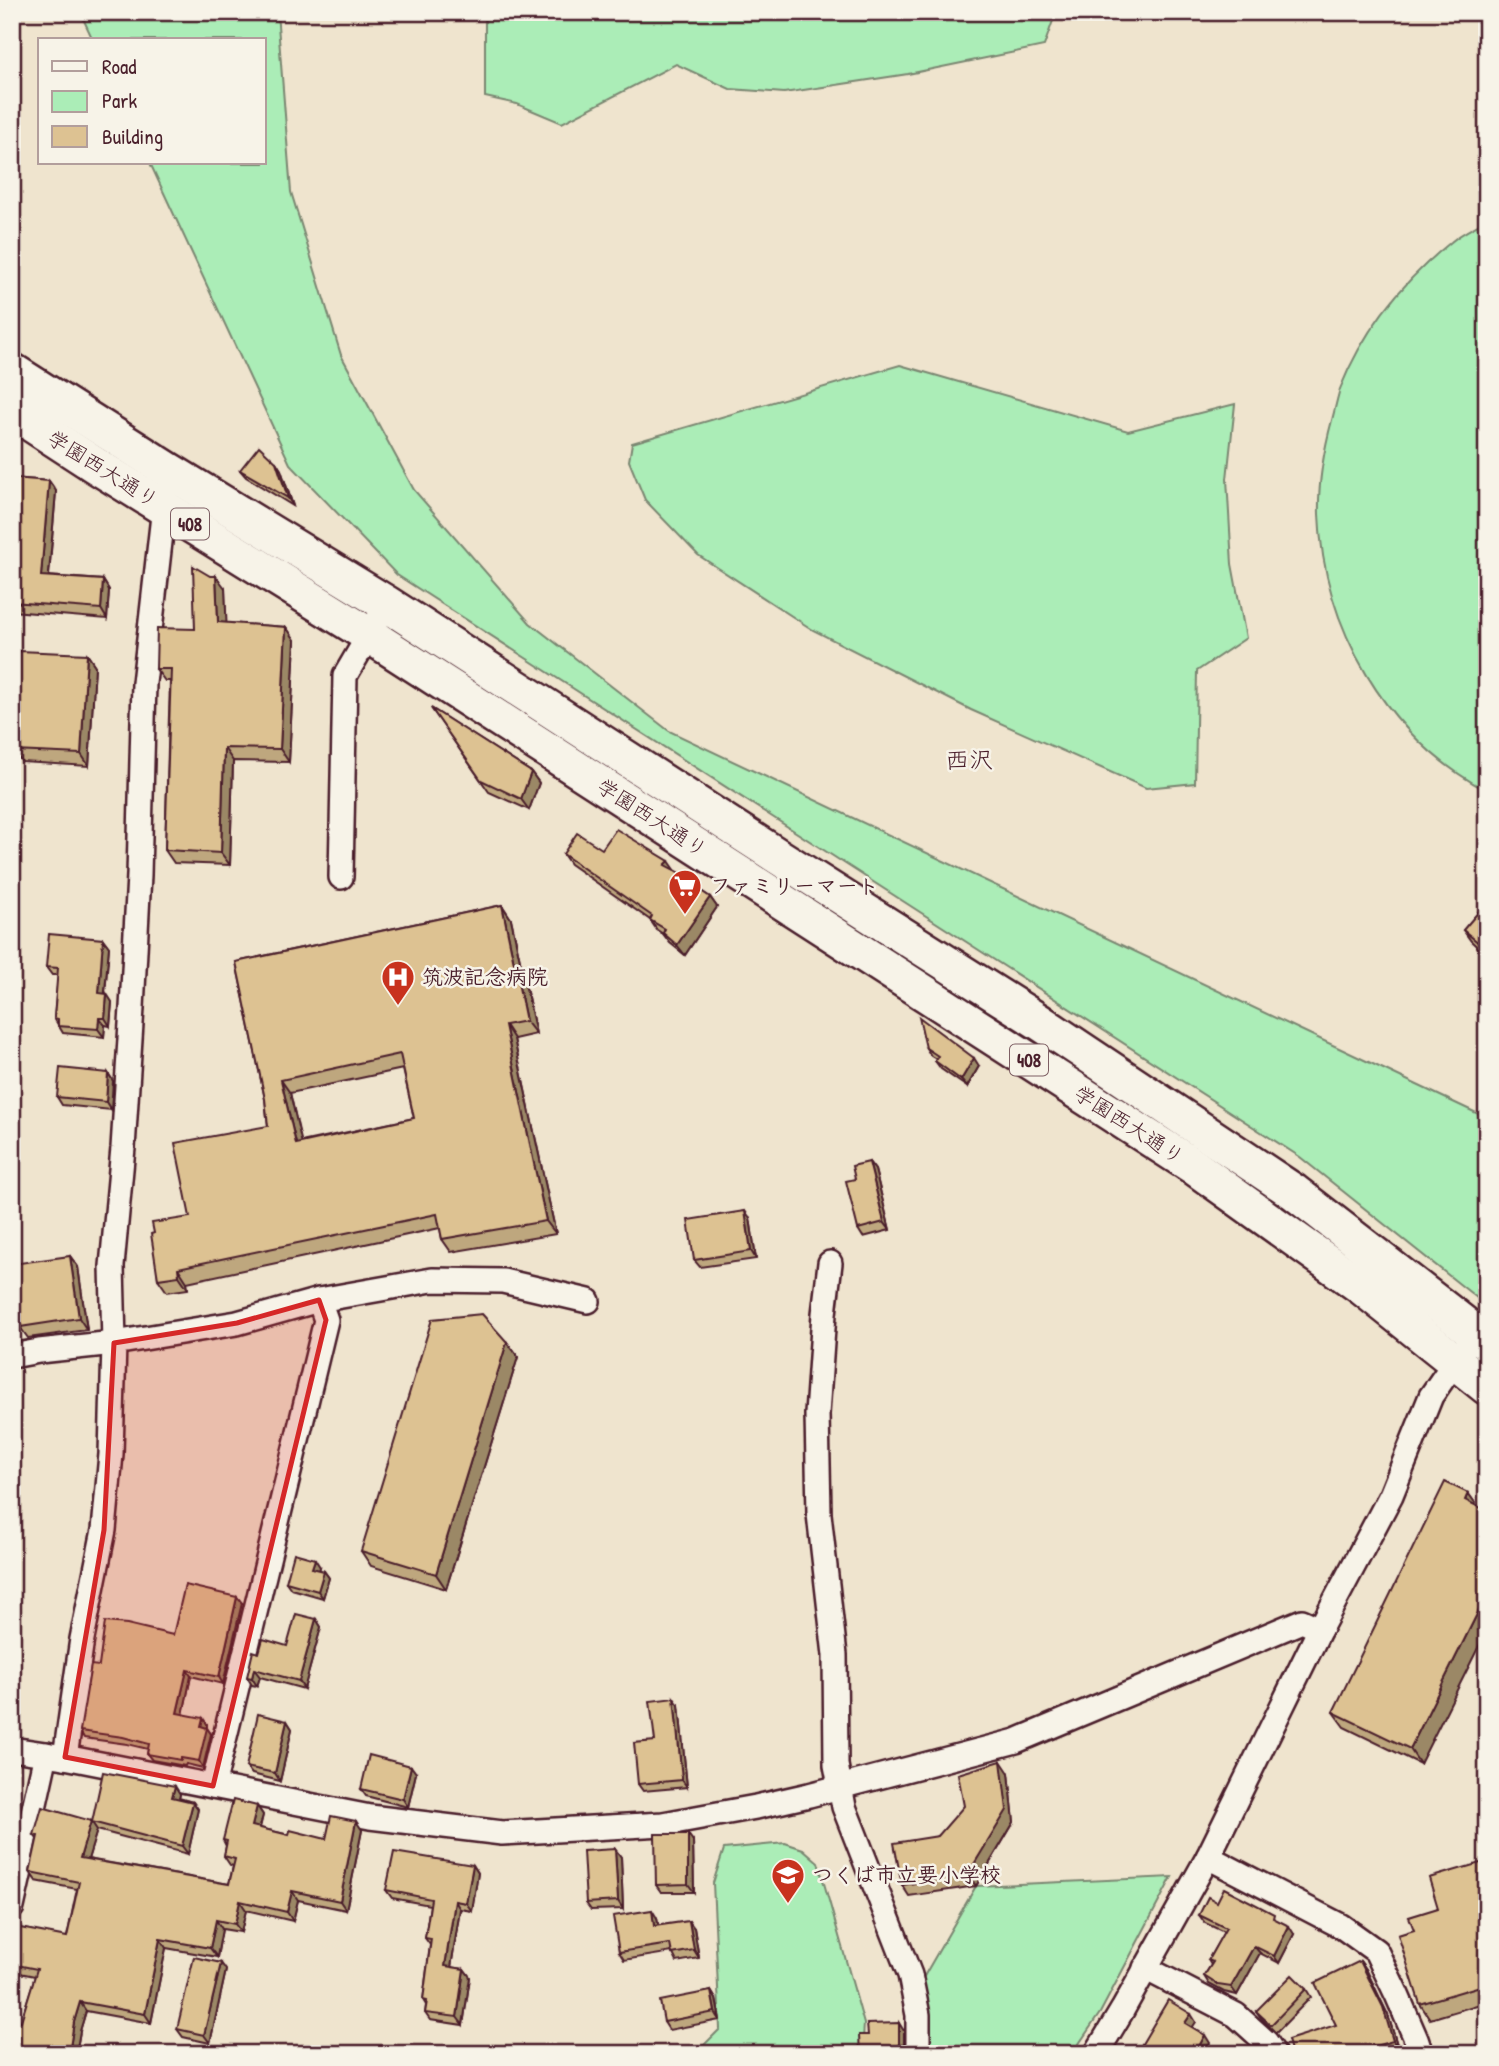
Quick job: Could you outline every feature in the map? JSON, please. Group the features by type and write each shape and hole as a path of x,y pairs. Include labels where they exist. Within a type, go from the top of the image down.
{"highway":[{"name":"学園西大通り","path":"12,372 387,604 779,858 1038,1021 1294,1192 1482,1338"},
{"name":"学園西大通り","path":"19,422 369,635 1193,1166 1362,1287 1487,1387"}],"street":[{"path":"12,1906 56,1755 104,1530 111,1454 114,1343 112,1266 132,1008 144,683 168,470"},
{"path":"341,877 345,676 387,604"},
{"path":"830,1263 817,1414 819,1514 835,1655 836,1765 844,1807 910,1975 918,2015 918,2054"},
{"path":"12,1356 237,1323 319,1300 432,1280 503,1281 588,1301"},
{"path":"212,1786 327,1320 319,1300"},
{"path":"1096,2054 1208,1857 1320,1629 1391,1496 1431,1396 1455,1361 1482,1338"},
{"path":"12,1749 56,1755 369,1817 502,1833 663,1824 756,1807 1016,1741 1302,1621 1320,1629"},
{"path":"1208,1857 1341,1926 1376,1951 1421,2054"},
{"path":"1145,1968 1237,2015 1266,2042 1274,2054"}],"highlighted area":[{"path":"319,1300 326,1320 213,1786 65,1757 104,1530 114,1343 237,1323"}],"green space":[{"path":"277,12 291,192 341,355 414,490 530,623 669,731 1487,1118 1487,1306 1300,1157 397,575 290,464 150,164 266,164 266,38 92,38 81,14"},
{"path":"485,12 1053,12 1055,15 1044,46 908,74 784,93 730,89 676,64 562,123 517,104 485,97"},
{"path":"1487,220 1487,791 1451,768 1419,741 1391,709 1367,675 1347,637 1333,597 1323,556 1319,502 1324,454 1340,389 1360,347 1386,308 1433,257 1455,239"},
{"path":"900,365 1128,431 1235,404 1227,479 1232,564 1246,638 1197,671 1195,783 1146,788 971,710 813,630 698,555 645,500 629,461 632,443"},
{"path":"785,1843 803,1849 818,1862 864,2024 862,2054 702,2054 701,2048 720,2029 713,1883 724,1849"},
{"path":"1172,1877 1100,2013 1072,2054 925,2054 919,1985 976,1886"}],"building":[{"path":"259,446 276,462 288,498 240,470"},
{"path":"12,478 49,481 41,576 103,580 101,609 12,602"},
{"path":"193,566 210,576 216,576 218,622 286,627 280,749 224,748 221,853 165,850 171,669 156,669 157,628 195,629"},
{"path":"19,651 87,654 81,754 14,751"},
{"path":"431,708 531,772 521,799 481,780"},
{"path":"616,829 669,861 665,865 688,877 685,880 710,897 677,945 663,933 665,929 650,920 652,916 563,854 577,833 602,849"},
{"path":"1487,902 1487,934 1479,943 1463,930"},
{"path":"502,905 526,1021 505,1025 546,1221 442,1239 437,1214 178,1268 179,1276 158,1279 151,1234 154,1233 152,1223 190,1217 175,1143 268,1126 265,1099 236,962","holes":["400,1054 414,1118 296,1144 281,1080"]},
{"path":"49,934 103,939 99,993 107,994 105,1018 99,1018 98,1029 58,1026 58,1019 54,1018 58,968 46,967"},
{"path":"919,1017 974,1058 961,1080 935,1061 938,1056 926,1048"},
{"path":"60,1068 108,1073 106,1102 57,1097"},
{"path":"869,1162 884,1222 858,1229 846,1181 855,1179 852,1166"},
{"path":"745,1211 751,1251 694,1260 688,1220"},
{"path":"70,1256 79,1318 20,1327 12,1264"},
{"path":"482,1314 507,1342 436,1574 361,1551 432,1319"},
{"path":"1445,1482 1468,1493 1465,1500 1485,1510 1481,1518 1487,1521 1487,1594 1410,1749 1333,1712"},
{"path":"294,1553 315,1559 312,1568 324,1571 318,1591 286,1582"},
{"path":"185,1585 237,1597 219,1677 187,1670 177,1713 203,1718 201,1726 207,1728 199,1761 147,1754 149,1744 80,1731 91,1665 99,1666 105,1622 127,1624 173,1635"},
{"path":"296,1614 316,1619 299,1681 254,1669 252,1678 247,1677 253,1651 259,1653 263,1639 287,1646"},
{"path":"674,1698 682,1780 638,1784 634,1743 655,1741 650,1701"},
{"path":"258,1714 287,1721 275,1773 246,1767"},
{"path":"369,1755 411,1766 403,1799 361,1789"},
{"path":"1001,1761 1007,1810 968,1874 902,1885 894,1843 938,1836 964,1806 958,1774"},
{"path":"103,1772 175,1786 172,1797 193,1802 182,1846 92,1822"},
{"path":"233,1800 257,1806 252,1826 289,1835 290,1830 326,1839 331,1816 356,1821 340,1901 292,1891 287,1912 240,1901 235,1924 216,1920 210,1948 160,1939 145,2014 80,2002 69,2054 26,2054 26,2050 12,2050 12,2021 21,2021 37,1969 12,1964 15,1927 67,1937 79,1882 30,1872 38,1836 34,1835 42,1807 91,1821 80,1858 229,1884 235,1859 224,1856 227,1841 223,1840"},
{"path":"655,1834 688,1834 688,1884 656,1885"},
{"path":"615,1849 618,1901 586,1903 583,1851"},
{"path":"394,1852 473,1865 466,1903 455,1901 445,1966 464,1969 457,2017 425,2013 427,2001 423,2000 431,1939 425,1938 431,1899 386,1890"},
{"path":"1487,1861 1487,1984 1420,2004 1398,1935 1414,1930 1409,1917 1438,1908 1429,1878"},
{"path":"1224,1888 1274,1914 1273,1918 1289,1926 1274,1956 1254,1946 1231,1987 1218,1985 1204,1976 1213,1962 1208,1960 1226,1928 1199,1915 1208,1897 1217,1902"},
{"path":"652,1910 654,1926 689,1921 694,1950 672,1954 670,1944 619,1952 613,1916"},
{"path":"194,1957 221,1963 204,2035 177,2029"},
{"path":"1360,1961 1383,2007 1393,2041 1346,2054 1292,2054 1288,2040 1336,2025 1315,1983"},
{"path":"1292,1975 1306,1989 1271,2025 1256,2011"},
{"path":"711,1991 715,2012 664,2022 660,2001"},
{"path":"1168,2000 1191,2014 1185,2023 1205,2035 1195,2054 1136,2054"},
{"path":"899,2023 901,2054 860,2054 859,2035 868,2035 867,2024"}],"place":[{"name":"ファミリーマート","path":"685,916"},
{"name":"筑波記念病院","path":"398,1007"},
{"name":"つくば市立要小学校","path":"788,1905"}],"district":[{"name":"西沢","path":"969,760"}]}
